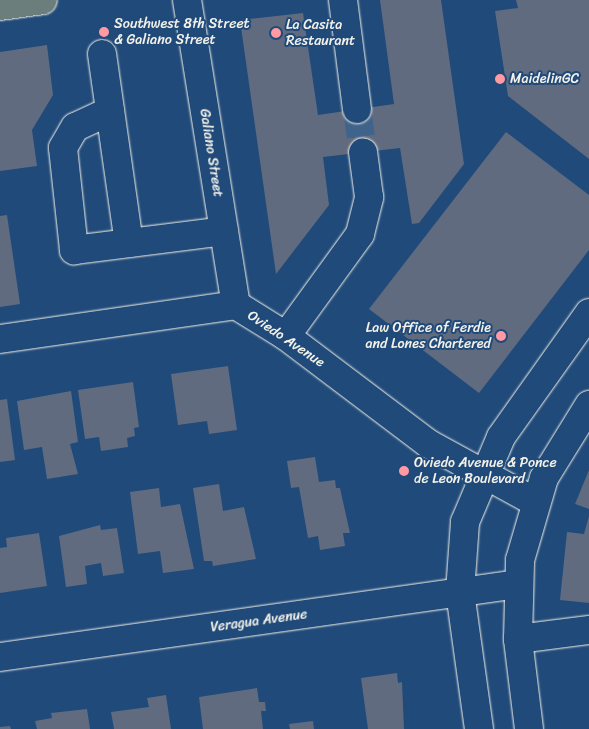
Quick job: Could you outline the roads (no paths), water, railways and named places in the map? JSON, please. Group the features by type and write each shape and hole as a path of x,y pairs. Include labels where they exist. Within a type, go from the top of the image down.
{"main road":[{"path":"0,6 43,0"}],"street":[{"name":"Galiano Street","path":"187,0 236,305"},
{"path":"343,0 357,110"},
{"path":"102,54 129,243"},
{"path":"110,111 75,127 63,148 74,250 224,231"},
{"path":"286,336 360,234 368,197 363,152"},
{"name":"Oviedo Avenue","path":"0,339 236,305 286,336 429,444 535,502"},
{"path":"478,729 460,592 465,522 482,474 519,408 589,313"},
{"path":"529,729 518,639 518,584 535,502 589,405"},
{"name":"Veragua Avenue","path":"0,657 518,584"},
{"path":"518,639 589,630"}],"tunnel":[{"path":"357,109 363,152"}],"place":[{"name":"Southwest 8th Street & Galiano Street","path":"104,32"},
{"name":"La Casita Restaurant","path":"276,33"},
{"name":"MaidelinGC","path":"500,79"},
{"name":"Law Office of Ferdie and Lones Chartered","path":"501,336"},
{"name":"Oviedo Avenue & Ponce de Leon Boulevard","path":"404,471"}]}
